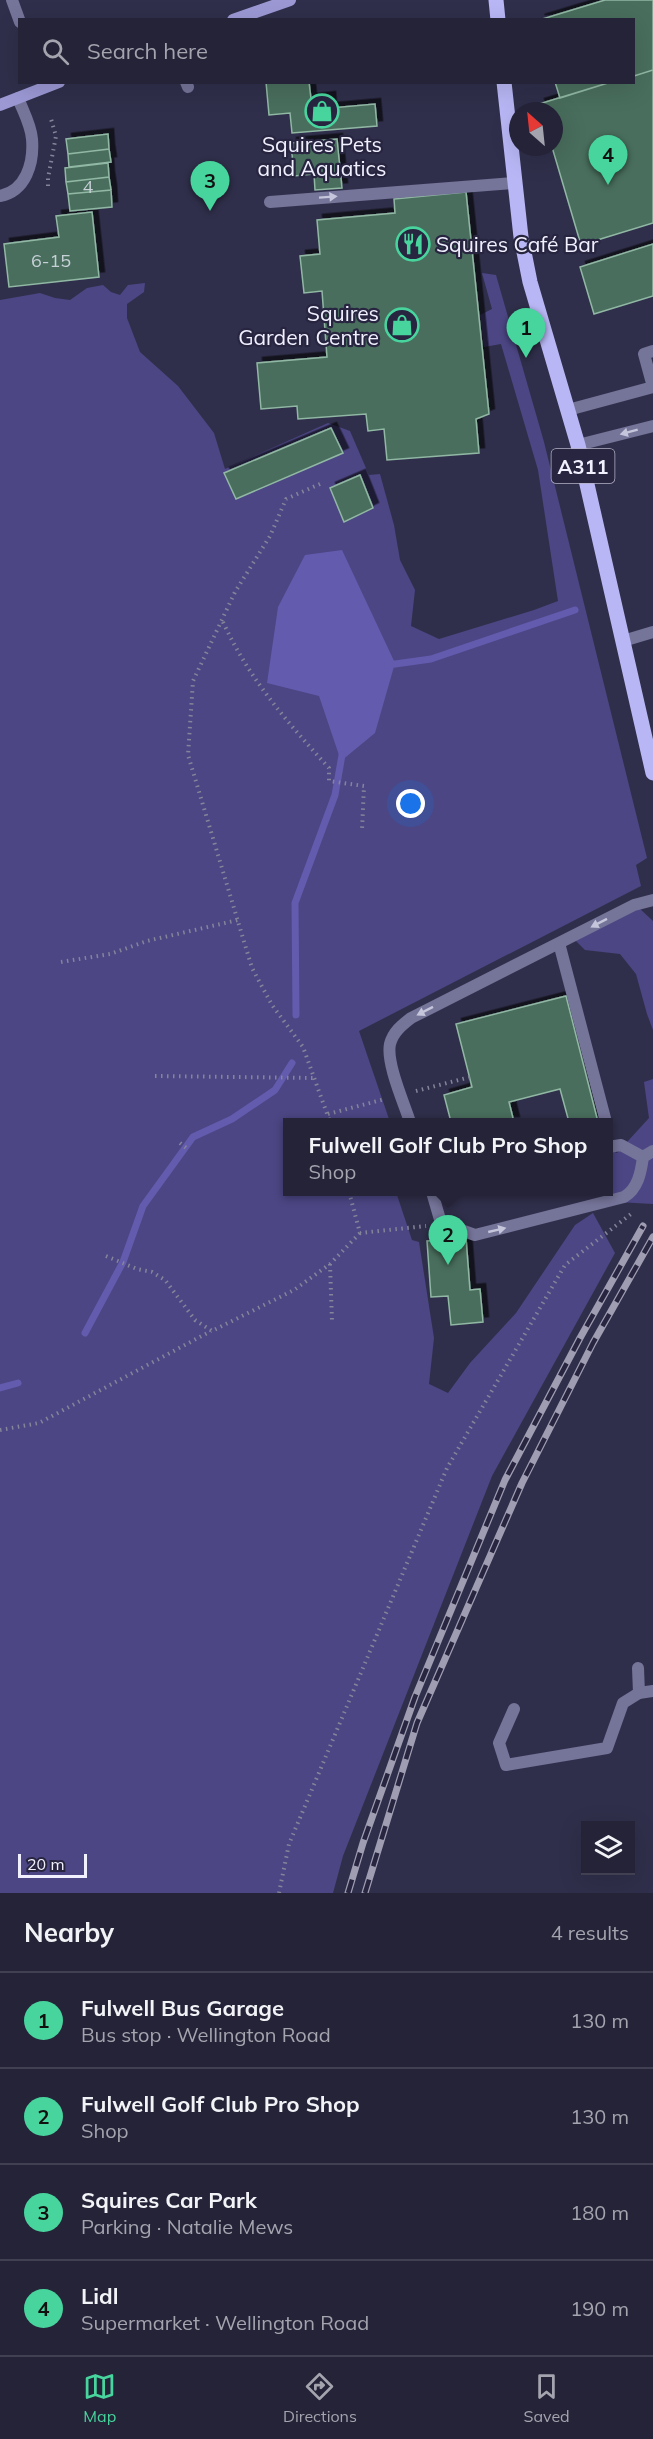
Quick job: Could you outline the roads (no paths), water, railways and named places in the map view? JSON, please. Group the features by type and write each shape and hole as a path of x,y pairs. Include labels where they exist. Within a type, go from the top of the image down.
{"main road":[{"path":"239,18 290,0"},
{"path":"496,0 498,18"},
{"name":"A311","path":"504,84 521,237 530,282 578,446 653,773"},
{"path":"0,105 42,86"}],"street":[{"path":"12,0 19,18"},
{"path":"0,196 10,194 24,182 32,159 32,138 18,98"},
{"path":"270,202 514,183"},
{"path":"568,410 653,387 644,354 653,351"},
{"path":"578,446 653,426"},
{"path":"623,640 653,632"},
{"path":"409,1118 390,1058 390,1044 397,1029 411,1018 634,905 653,900"},
{"path":"559,943 605,1118"},
{"path":"435,1196 441,1223 475,1235 624,1197 629,1194 640,1176 648,1154 621,1145 613,1146"},
{"path":"638,1668 639,1693"},
{"path":"514,1709 499,1743 506,1765 607,1748 623,1703 639,1693 653,1691"}],"waterway":[{"path":"388,665 431,659 575,610"},
{"path":"296,1015 295,903 335,795 342,755"},
{"path":"85,1333 123,1262 143,1206 193,1137 232,1119 275,1090 292,1063"},
{"path":"0,1388 18,1383"}],"railway":[{"path":"348,1893 363,1843 415,1697 505,1480 580,1338 643,1226"},
{"path":"365,1893 417,1723 522,1483 593,1343 653,1237"}],"place":[{"name":"Squires Pets and Aquatics","path":"322,111"},
{"name":"Lidl","path":"608,185"},
{"name":"Squires Car Park","path":"210,211"},
{"name":"Squires Café Bar","path":"413,244"},
{"name":"Squires Garden Centre","path":"402,325"},
{"name":"Fulwell Bus Garage","path":"526,358"},
{"name":"Fulwell Golf Club Pro Shop","path":"448,1265"}]}
